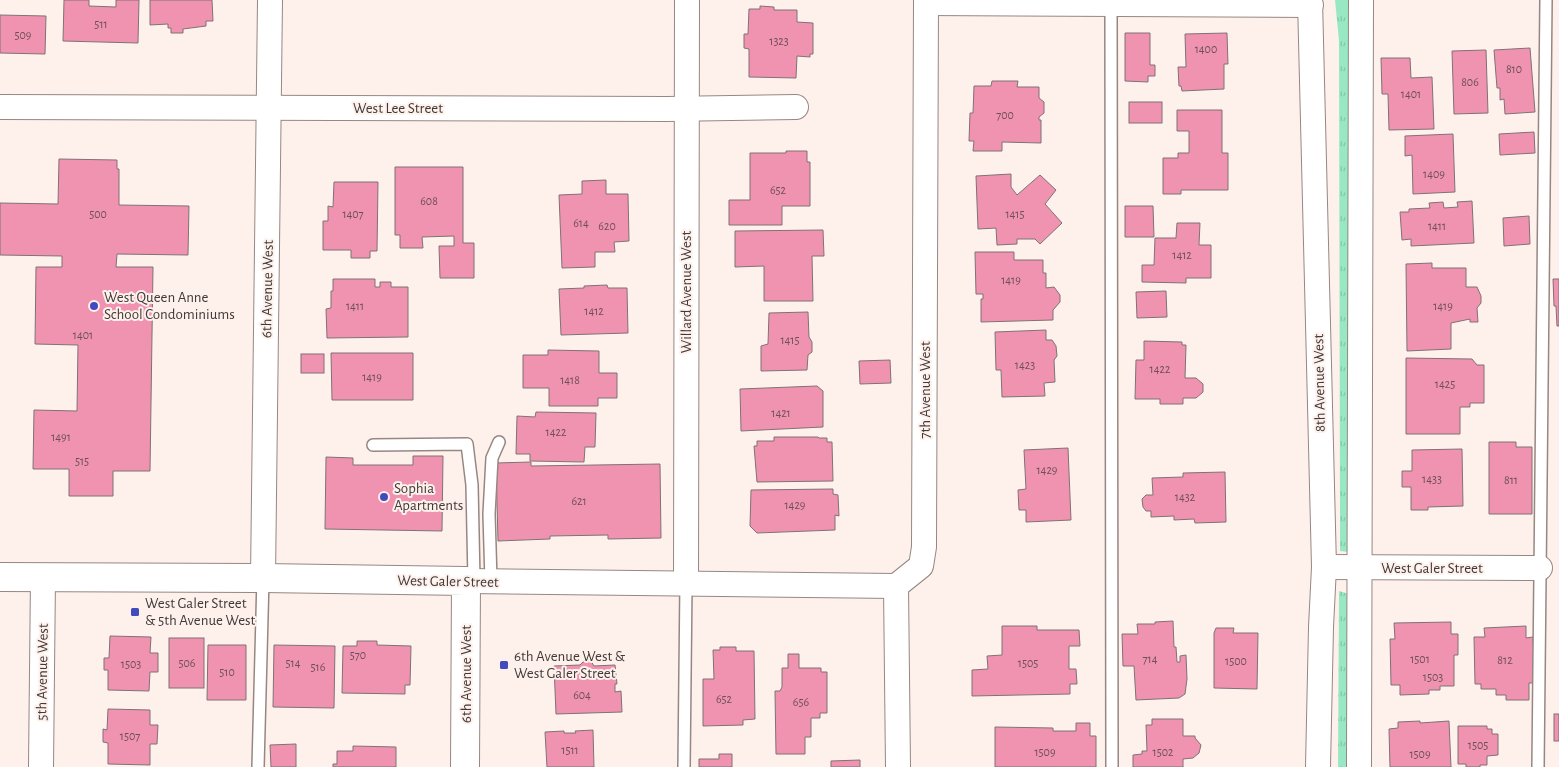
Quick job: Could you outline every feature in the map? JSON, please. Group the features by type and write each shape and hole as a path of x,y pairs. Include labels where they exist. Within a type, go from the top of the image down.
{"street":[{"name":"6th Avenue West","path":"263,578 270,0"},
{"name":"Willard Avenue West","path":"686,583 687,0"},
{"path":"1359,767 1361,0"},
{"path":"926,2 1310,2"},
{"name":"7th Avenue West","path":"896,586 921,566 924,547 926,2"},
{"name":"8th Avenue West","path":"1310,2 1324,567 1320,627 1318,767"},
{"name":"West Lee Street","path":"0,106 687,109 796,107"},
{"name":"West Galer Street","path":"1324,567 1540,568"},
{"name":"West Galer Street","path":"0,577 263,578 896,586"},
{"name":"5th Avenue West","path":"41,767 43,577"},
{"name":"6th Avenue West","path":"465,767 477,581"},
{"path":"896,586 898,767"}],"lane":[{"path":"1538,767 1546,0"},
{"path":"1111,2 1112,767"},
{"path":"477,581 489,514 492,458 498,442"},
{"path":"373,445 467,444 472,485 477,581"},
{"path":"258,767 263,578"},
{"path":"684,767 686,583"}],"green space":[{"path":"1335,0 1349,0 1351,296 1348,552 1340,551 1339,41"},
{"path":"1339,591 1349,594 1349,767 1338,767"}],"building":[{"path":"64,0 89,0 89,6 116,7 116,0 139,0 138,43 63,41"},
{"path":"150,0 212,0 213,21 206,21 206,26 183,29 183,33 171,33 171,28 168,28 168,24 150,25"},
{"path":"760,6 774,7 774,10 797,10 797,22 813,23 813,54 810,54 810,57 797,56 796,78 749,77 749,49 744,48 744,34 748,34 749,9 760,9"},
{"path":"0,15 46,16 45,54 0,53"},
{"path":"1125,33 1150,33 1150,65 1155,65 1155,76 1148,76 1148,82 1125,81"},
{"path":"1227,33 1228,64 1224,64 1224,89 1182,91 1181,86 1179,86 1178,67 1186,67 1185,34"},
{"path":"1530,48 1535,112 1505,114 1504,99 1500,100 1500,88 1497,88 1494,50"},
{"path":"1486,50 1488,113 1454,114 1452,51"},
{"path":"1381,58 1410,58 1411,78 1432,77 1434,129 1389,130 1388,94 1382,94"},
{"path":"992,81 1018,81 1017,87 1039,87 1039,98 1044,102 1044,113 1039,117 1039,120 1041,120 1041,143 1002,142 1002,151 973,151 974,141 969,141 970,113 973,113 974,86 991,86"},
{"path":"1129,102 1162,102 1162,123 1129,123"},
{"path":"1177,110 1222,110 1222,153 1228,153 1228,190 1181,190 1181,194 1163,194 1163,158 1178,158 1178,153 1189,153 1189,131 1177,131"},
{"path":"1534,132 1535,153 1500,155 1499,134"},
{"path":"1453,134 1455,192 1413,194 1412,155 1405,156 1405,136"},
{"path":"786,151 807,151 807,162 810,162 810,206 782,206 782,225 729,225 729,200 750,200 750,153 786,153"},
{"name":"West Queen Anne School Condominiums","path":"59,159 117,160 117,169 119,169 119,205 189,206 188,255 117,254 116,267 153,267 150,471 113,471 113,496 69,496 69,469 33,469 34,410 77,411 78,345 35,344 36,267 62,267 62,256 0,255 0,203 58,204"},
{"path":"395,167 463,167 463,243 474,243 474,278 440,278 439,246 454,246 454,236 422,237 423,248 400,248 400,235 395,235"},
{"path":"1011,174 1011,187 1017,195 1040,175 1056,190 1045,204 1062,223 1040,244 1035,239 1017,239 1017,244 997,245 996,228 978,229 976,176"},
{"path":"606,180 606,194 628,194 629,241 614,242 615,252 595,252 595,267 562,268 559,195 582,194 582,181"},
{"path":"334,182 378,182 377,251 370,251 370,258 351,258 351,250 323,250 323,221 328,221 328,206 333,207"},
{"path":"1472,201 1474,243 1411,246 1411,239 1402,240 1400,212 1409,212 1409,209 1430,208 1429,203 1443,202 1444,208 1458,207 1457,202"},
{"path":"1125,206 1153,206 1154,237 1125,237"},
{"path":"1529,216 1530,244 1504,246 1503,218"},
{"path":"1177,223 1200,223 1199,245 1211,245 1211,278 1186,278 1186,283 1142,282 1142,265 1154,265 1155,238 1176,238"},
{"path":"823,230 824,256 812,256 813,301 764,301 764,266 735,267 735,231"},
{"path":"975,252 1014,252 1014,260 1043,260 1043,273 1046,273 1046,288 1054,287 1060,295 1060,302 1053,310 1053,320 981,322 981,299 983,299 983,294 976,294"},
{"path":"1432,263 1432,268 1466,268 1466,287 1477,287 1481,296 1481,303 1477,308 1478,322 1470,322 1470,319 1451,323 1451,349 1407,351 1406,264"},
{"path":"333,279 375,279 375,287 380,287 380,282 391,282 391,287 408,287 408,337 327,338 326,309 331,308"},
{"path":"1553,279 1559,279 1559,326 1557,326 1556,306 1554,306"},
{"path":"607,285 608,288 627,288 628,333 561,335 559,289"},
{"path":"1166,291 1167,317 1137,318 1136,292"},
{"path":"808,312 812,352 808,355 807,370 761,371 761,346 768,344 769,313"},
{"path":"1046,330 1046,340 1052,340 1056,346 1057,356 1054,360 1055,382 1044,383 1045,396 1002,397 1001,370 996,370 995,332"},
{"path":"1144,341 1182,342 1182,345 1186,345 1185,378 1196,378 1203,384 1203,392 1196,398 1183,398 1183,404 1160,404 1160,399 1135,399 1136,360 1144,360"},
{"path":"548,350 599,351 599,373 617,373 617,398 598,398 598,406 549,406 549,388 523,388 523,355 548,355"},
{"path":"331,353 413,353 413,400 332,400"},
{"path":"301,354 324,354 324,373 301,373"},
{"path":"1406,358 1472,359 1477,365 1484,365 1484,403 1470,403 1470,407 1460,407 1460,434 1406,434"},
{"path":"890,360 891,383 860,384 859,361"},
{"path":"817,386 823,391 823,427 741,431 740,389"},
{"path":"536,412 596,413 595,447 585,447 584,462 530,461 530,454 516,454 517,416 535,417"},
{"path":"774,437 827,438 827,442 832,442 833,481 757,482 754,446 757,446 757,441 774,441"},
{"path":"1489,442 1516,442 1516,447 1532,447 1532,514 1489,514"},
{"path":"1068,448 1071,520 1026,522 1026,510 1019,510 1018,490 1026,489 1024,450"},
{"path":"1462,449 1463,506 1428,507 1428,510 1411,510 1411,487 1402,487 1402,471 1412,471 1412,450"},
{"name":"Sophia Apartments","path":"413,456 443,456 442,531 325,529 326,457 353,458 353,465 413,465"},
{"path":"531,462 531,466 660,464 661,538 608,539 608,535 550,536 550,539 498,541 496,463"},
{"path":"1225,472 1226,522 1195,523 1194,519 1174,520 1174,516 1151,517 1151,511 1146,511 1143,507 1142,499 1146,495 1153,495 1152,478 1183,477 1183,473"},
{"path":"833,489 833,494 838,495 839,516 835,515 835,530 757,533 750,526 751,490"},
{"path":"1173,621 1174,647 1176,647 1177,662 1180,662 1180,656 1186,655 1187,679 1185,694 1179,698 1136,700 1134,666 1123,666 1122,634 1138,634 1137,624"},
{"path":"1451,622 1451,634 1458,634 1458,655 1454,655 1454,686 1440,686 1440,690 1429,690 1429,694 1400,695 1400,685 1391,685 1390,639 1395,639 1394,623"},
{"path":"1002,626 1037,626 1037,630 1079,630 1080,646 1069,646 1069,669 1076,669 1077,684 1070,684 1070,694 972,696 972,670 988,669 987,656 1002,655"},
{"path":"1526,626 1526,638 1533,637 1535,683 1529,683 1529,700 1506,700 1506,695 1496,695 1496,689 1481,689 1481,684 1475,684 1474,637 1485,637 1484,628"},
{"path":"1216,628 1234,628 1233,633 1258,633 1257,689 1214,688 1214,633"},
{"path":"110,636 151,637 150,653 158,653 158,672 150,672 149,691 108,690 108,670 104,670 104,658 109,658"},
{"path":"169,638 204,638 204,688 169,688"},
{"path":"357,641 377,641 377,645 411,646 410,685 405,685 405,694 342,693 343,646 357,646"},
{"path":"208,645 246,645 246,700 207,700"},
{"path":"274,645 335,646 334,708 273,707"},
{"path":"720,647 736,647 736,651 754,651 755,719 743,720 743,725 703,726 703,679 714,679 713,650 720,650"},
{"path":"788,654 799,654 799,668 821,668 821,672 827,672 827,713 820,713 820,718 811,718 811,737 805,737 805,754 776,754 775,691 780,691 782,687 782,668 788,668"},
{"path":"591,661 594,666 615,665 617,684 615,684 615,692 621,691 622,712 556,714 554,666 580,665 583,662"},
{"path":"108,709 150,710 150,725 158,725 157,744 150,744 150,765 108,764 108,743 103,742 103,729 107,730"},
{"path":"1554,714 1559,714 1559,741 1554,741"},
{"path":"1152,719 1183,719 1183,736 1195,736 1201,745 1199,753 1193,758 1183,759 1183,767 1133,767 1133,755 1142,754 1142,751 1147,751 1146,725 1152,725"},
{"path":"1420,721 1420,723 1449,721 1451,767 1390,767 1389,729 1398,728 1398,722"},
{"path":"1076,723 1090,723 1090,736 1096,736 1096,767 995,767 995,727 1053,728 1053,731 1076,731"},
{"path":"1458,726 1487,726 1487,729 1492,729 1492,734 1498,734 1498,755 1487,756 1487,765 1480,765 1480,767 1466,767 1466,764 1458,764"},
{"path":"593,730 594,767 547,767 545,732 564,731 564,733 576,733 575,731"},
{"path":"296,744 296,767 271,767 270,745"},
{"path":"353,746 396,747 396,767 333,767 333,764 337,764 337,751 353,751"},
{"path":"719,754 732,754 732,767 699,767 699,759 719,759"},
{"path":"860,760 860,767 831,767 831,761"}],"place":[{"name":"West Queen Anne School Condominiums","path":"94,306"},
{"name":"Sophia Apartments","path":"384,497"},
{"name":"West Galer Street & 5th Avenue West","path":"135,612"},
{"name":"6th Avenue West & West Galer Street","path":"504,665"}]}
